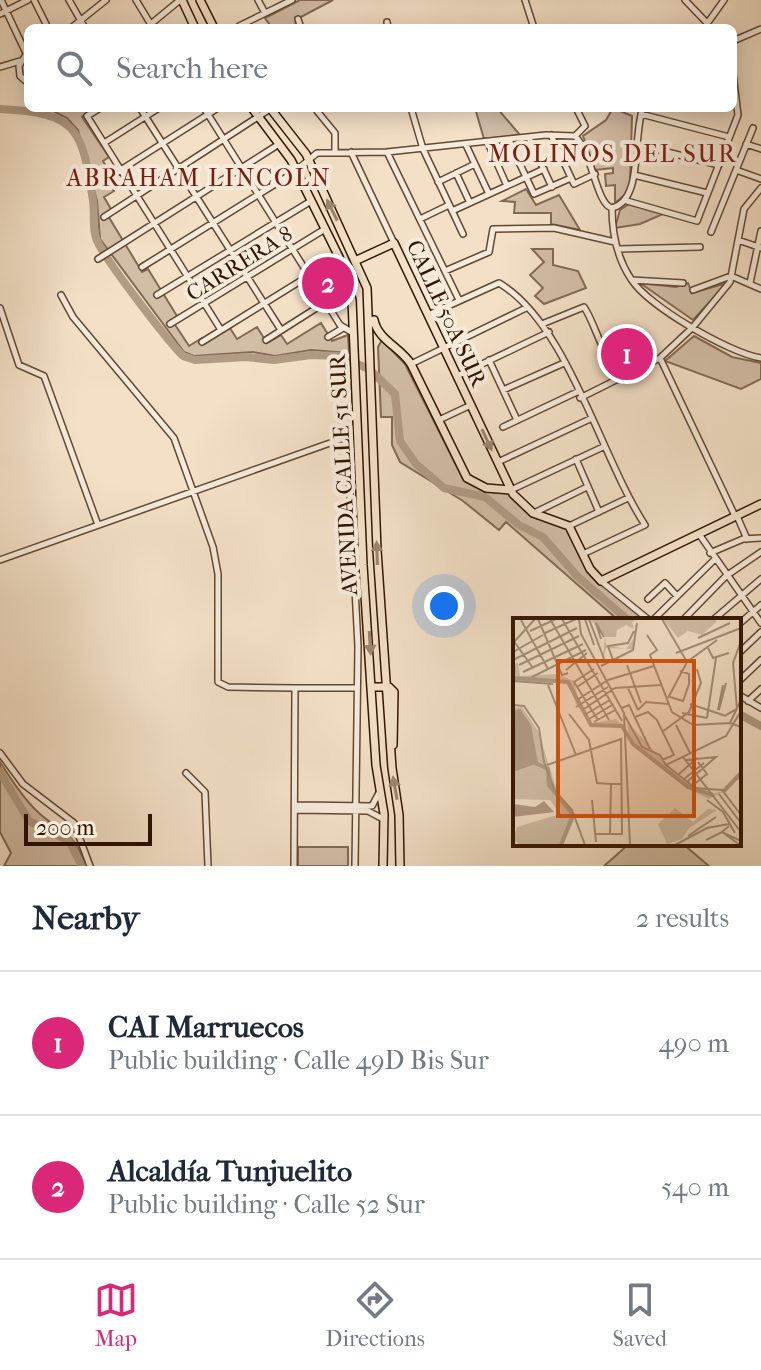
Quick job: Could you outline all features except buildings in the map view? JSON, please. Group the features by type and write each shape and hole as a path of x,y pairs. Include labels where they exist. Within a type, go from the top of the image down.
{"main road":[{"path":"181,0 193,24"},
{"path":"204,1 213,24"},
{"name":"AVENIDA CALLE 51 SUR","path":"256,112 284,147 339,257 350,288 372,687 384,819 383,866"},
{"name":"AVENIDA CALLE 51 SUR","path":"273,112 308,159 357,260 368,293 377,550 387,686 393,689 395,697 396,731 391,755 399,815 400,866"},
{"path":"357,260 394,243"},
{"name":"CALLE 50A SUR","path":"394,243 511,490"},
{"path":"368,293 377,331 399,349 411,364 462,471 480,486 511,490 533,513 569,526 601,581 761,504"},
{"path":"372,687 387,686"}],"street":[{"path":"1,0 3,12 24,48"},
{"path":"3,12 31,0 46,24"},
{"path":"69,0 82,24"},
{"path":"76,24 106,0"},
{"path":"136,0 148,24"},
{"path":"153,24 181,0"},
{"path":"258,0 265,13"},
{"path":"243,24 292,0"},
{"path":"525,0 533,24"},
{"path":"685,0 703,24"},
{"path":"706,24 720,2"},
{"path":"298,19 300,24"},
{"path":"737,39 761,29"},
{"path":"0,67 20,61 24,56"},
{"path":"20,61 20,76 24,80"},
{"path":"94,112 87,116 221,330"},
{"path":"142,112 281,330"},
{"path":"104,143 153,112"},
{"path":"206,112 343,328 354,333"},
{"path":"108,178 212,112"},
{"path":"104,217 266,112"},
{"path":"318,112 335,133 335,152"},
{"path":"412,112 423,149 463,234"},
{"path":"142,267 258,195 317,153 387,152 551,135 575,136 585,126 578,112"},
{"path":"627,201 634,175 635,144 642,112"},
{"path":"645,112 729,137"},
{"path":"612,208 627,201 697,221 729,137 734,112"},
{"path":"711,232 753,128"},
{"path":"551,135 572,181"},
{"path":"575,136 588,154 601,200 612,208 615,242 631,280 719,345 761,358"},
{"path":"529,138 552,187"},
{"path":"509,141 534,194 595,174"},
{"path":"488,143 507,186"},
{"path":"635,144 719,165"},
{"path":"746,144 761,149"},
{"path":"466,145 489,194"},
{"path":"99,258 276,146"},
{"name":"CALLE 50A SUR","path":"351,152 394,243"},
{"path":"387,152 459,300"},
{"path":"438,182 475,164"},
{"path":"420,219 470,203 544,169"},
{"path":"736,170 761,179"},
{"path":"456,173 470,203"},
{"path":"634,175 707,193"},
{"path":"503,427 635,372 660,358 693,327 729,284 744,209 760,191"},
{"path":"157,295 311,201"},
{"path":"445,271 491,250 491,230 554,228 615,242"},
{"name":"CARRERA 8","path":"170,324 325,229"},
{"path":"750,283 761,231"},
{"path":"738,240 759,248"},
{"path":"618,249 700,247"},
{"path":"202,342 339,257"},
{"path":"693,290 731,276 761,289"},
{"path":"631,280 683,283"},
{"path":"428,315 499,283 549,332 628,498 645,525 583,554"},
{"path":"61,295 73,317 174,438 218,574 218,682 228,687 355,688"},
{"path":"266,340 326,302"},
{"path":"542,324 584,307 614,366 635,372"},
{"path":"0,308 19,365 44,376 98,525"},
{"path":"411,364 526,308"},
{"path":"328,337 343,328"},
{"path":"457,376 549,332"},
{"path":"660,358 747,539"},
{"path":"489,360 517,420"},
{"path":"503,390 564,363"},
{"path":"437,420 471,405"},
{"path":"498,462 590,419"},
{"path":"0,560 342,436 348,438 358,646 355,688 355,866"},
{"path":"511,490 603,447"},
{"path":"576,459 599,512"},
{"path":"533,513 587,487"},
{"path":"569,526 628,498"},
{"path":"699,533 712,557 761,623"},
{"path":"653,618 712,557 747,539 761,538"},
{"path":"685,618 726,576 761,552"},
{"path":"715,618 761,579"},
{"path":"601,581 648,618"},
{"path":"648,599 666,583 677,596"},
{"path":"741,622 761,605"},
{"path":"741,651 761,632"},
{"path":"741,679 761,660"},
{"path":"294,866 295,688"},
{"path":"748,701 761,689"},
{"path":"741,696 761,708"},
{"path":"0,753 23,784 74,823 90,866"},
{"path":"186,773 205,792 208,866"},
{"path":"355,808 376,803 379,780"},
{"path":"295,808 355,808 372,811 384,819"}],"shaded area":[{"path":"300,0 333,0 295,20 296,24 269,24 265,18"},
{"path":"55,112 88,112 82,117 109,157 103,161 113,178 108,181 114,191 104,197 112,211 107,214 142,272 148,269 177,316 172,320 189,346 202,338 205,342 230,328 237,339 257,327 267,343 281,335 287,344 321,323 332,341 348,335 349,353 311,350 275,356 253,352 194,356 184,352 100,239 97,201 78,130 67,118"},
{"path":"476,112 500,112 520,135 484,139"},
{"path":"611,112 632,116 630,183 627,193 615,203 615,185 606,186 605,174 613,173 613,168 595,170 583,136 606,120"},
{"path":"526,189 536,205 559,195 580,230 551,224 551,213 514,213 515,202 502,201"},
{"path":"629,204 663,214 640,224 615,228 620,210"},
{"path":"532,249 553,249 553,265 578,271 586,288 544,304 535,296 543,288 530,275 544,262"},
{"path":"640,283 676,287 688,283 692,293 727,283 693,320"},
{"path":"694,336 732,357 761,363 761,379 741,389 665,361"},
{"path":"382,340 405,364 464,481 484,490 507,491 515,500 568,529 583,562 643,618 616,618 506,522 499,530 463,501 400,462 392,445 392,417 381,417 378,347"},
{"path":"0,762 34,809 73,840 85,866 4,866 11,853 0,832"},
{"path":"627,846 685,846 709,866 604,866"},
{"path":"298,847 348,847 348,866 298,866"}],"waterway":[{"path":"0,109 24,111"},
{"path":"30,112 60,120 71,128 79,140 89,176 96,238 136,298 183,356 195,360 338,356 369,369 395,394 400,441 416,464 444,488 485,497 519,525 543,537 577,576 626,618"},
{"path":"741,715 761,726"},
{"path":"0,772 29,821 69,841 82,866"}],"place":[{"name":"Alcaldía Tunjuelito","path":"328,283"},
{"name":"CAI Marruecos","path":"627,354"}],"district":[{"name":"MOLINOS DEL SUR","path":"613,154"},
{"name":"ABRAHAM LINCOLN","path":"199,178"}]}
